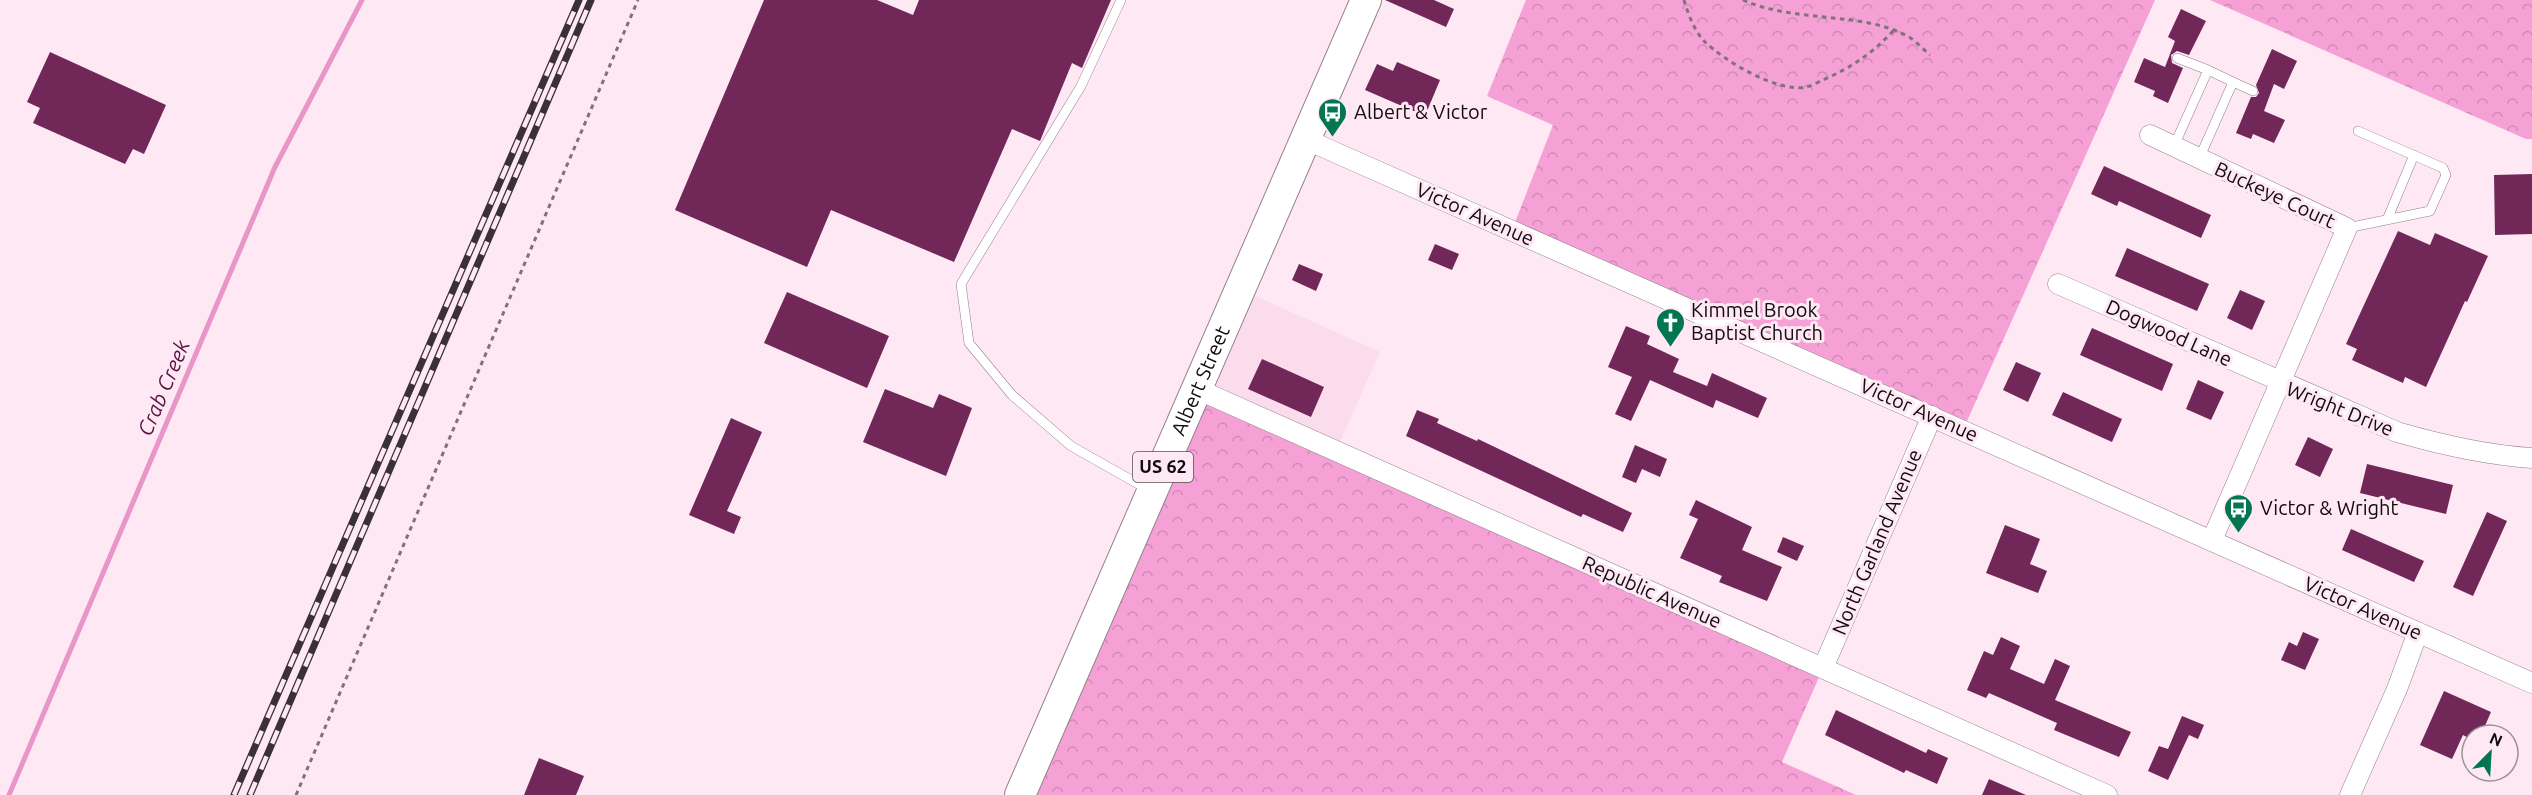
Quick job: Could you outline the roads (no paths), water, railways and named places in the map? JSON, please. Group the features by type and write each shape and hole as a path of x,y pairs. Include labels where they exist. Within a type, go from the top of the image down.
{"main road":[{"name":"Albert Street","path":"1020,795 1366,0"}],"street":[{"name":"Buckeye Court","path":"2150,135 2346,228 2280,382"},
{"name":"Victor Avenue","path":"1305,139 2532,683"},
{"name":"Dogwood Lane","path":"2058,284 2280,382"},
{"name":"Wright Drive","path":"2212,540 2280,382 2397,432 2447,447 2498,456 2532,458"},
{"name":"Republic Avenue","path":"1197,389 2107,795"},
{"name":"North Garland Avenue","path":"1823,668 1932,416"},
{"path":"2350,795 2397,689 2418,632"}],"lane":[{"path":"1121,0 1081,86 961,284 969,343 1012,395 1071,446 1152,491"},
{"path":"2177,58 2253,91"},
{"path":"2174,147 2208,70"},
{"path":"2199,159 2233,82"},
{"path":"2346,228 2430,211 2446,176 2443,168 2358,131"},
{"path":"2387,220 2414,155"}],"waterway":[{"name":"Crab Creek","path":"9,795 275,167 362,0"}],"railway":[{"path":"234,795 579,0"},
{"path":"250,795 591,0"}],"place":[{"name":"Albert & Victor","path":"1333,138"},
{"name":"Kimmel Brook Baptist Church","path":"1670,348"},
{"name":"Victor & Wright","path":"2239,534"}]}
